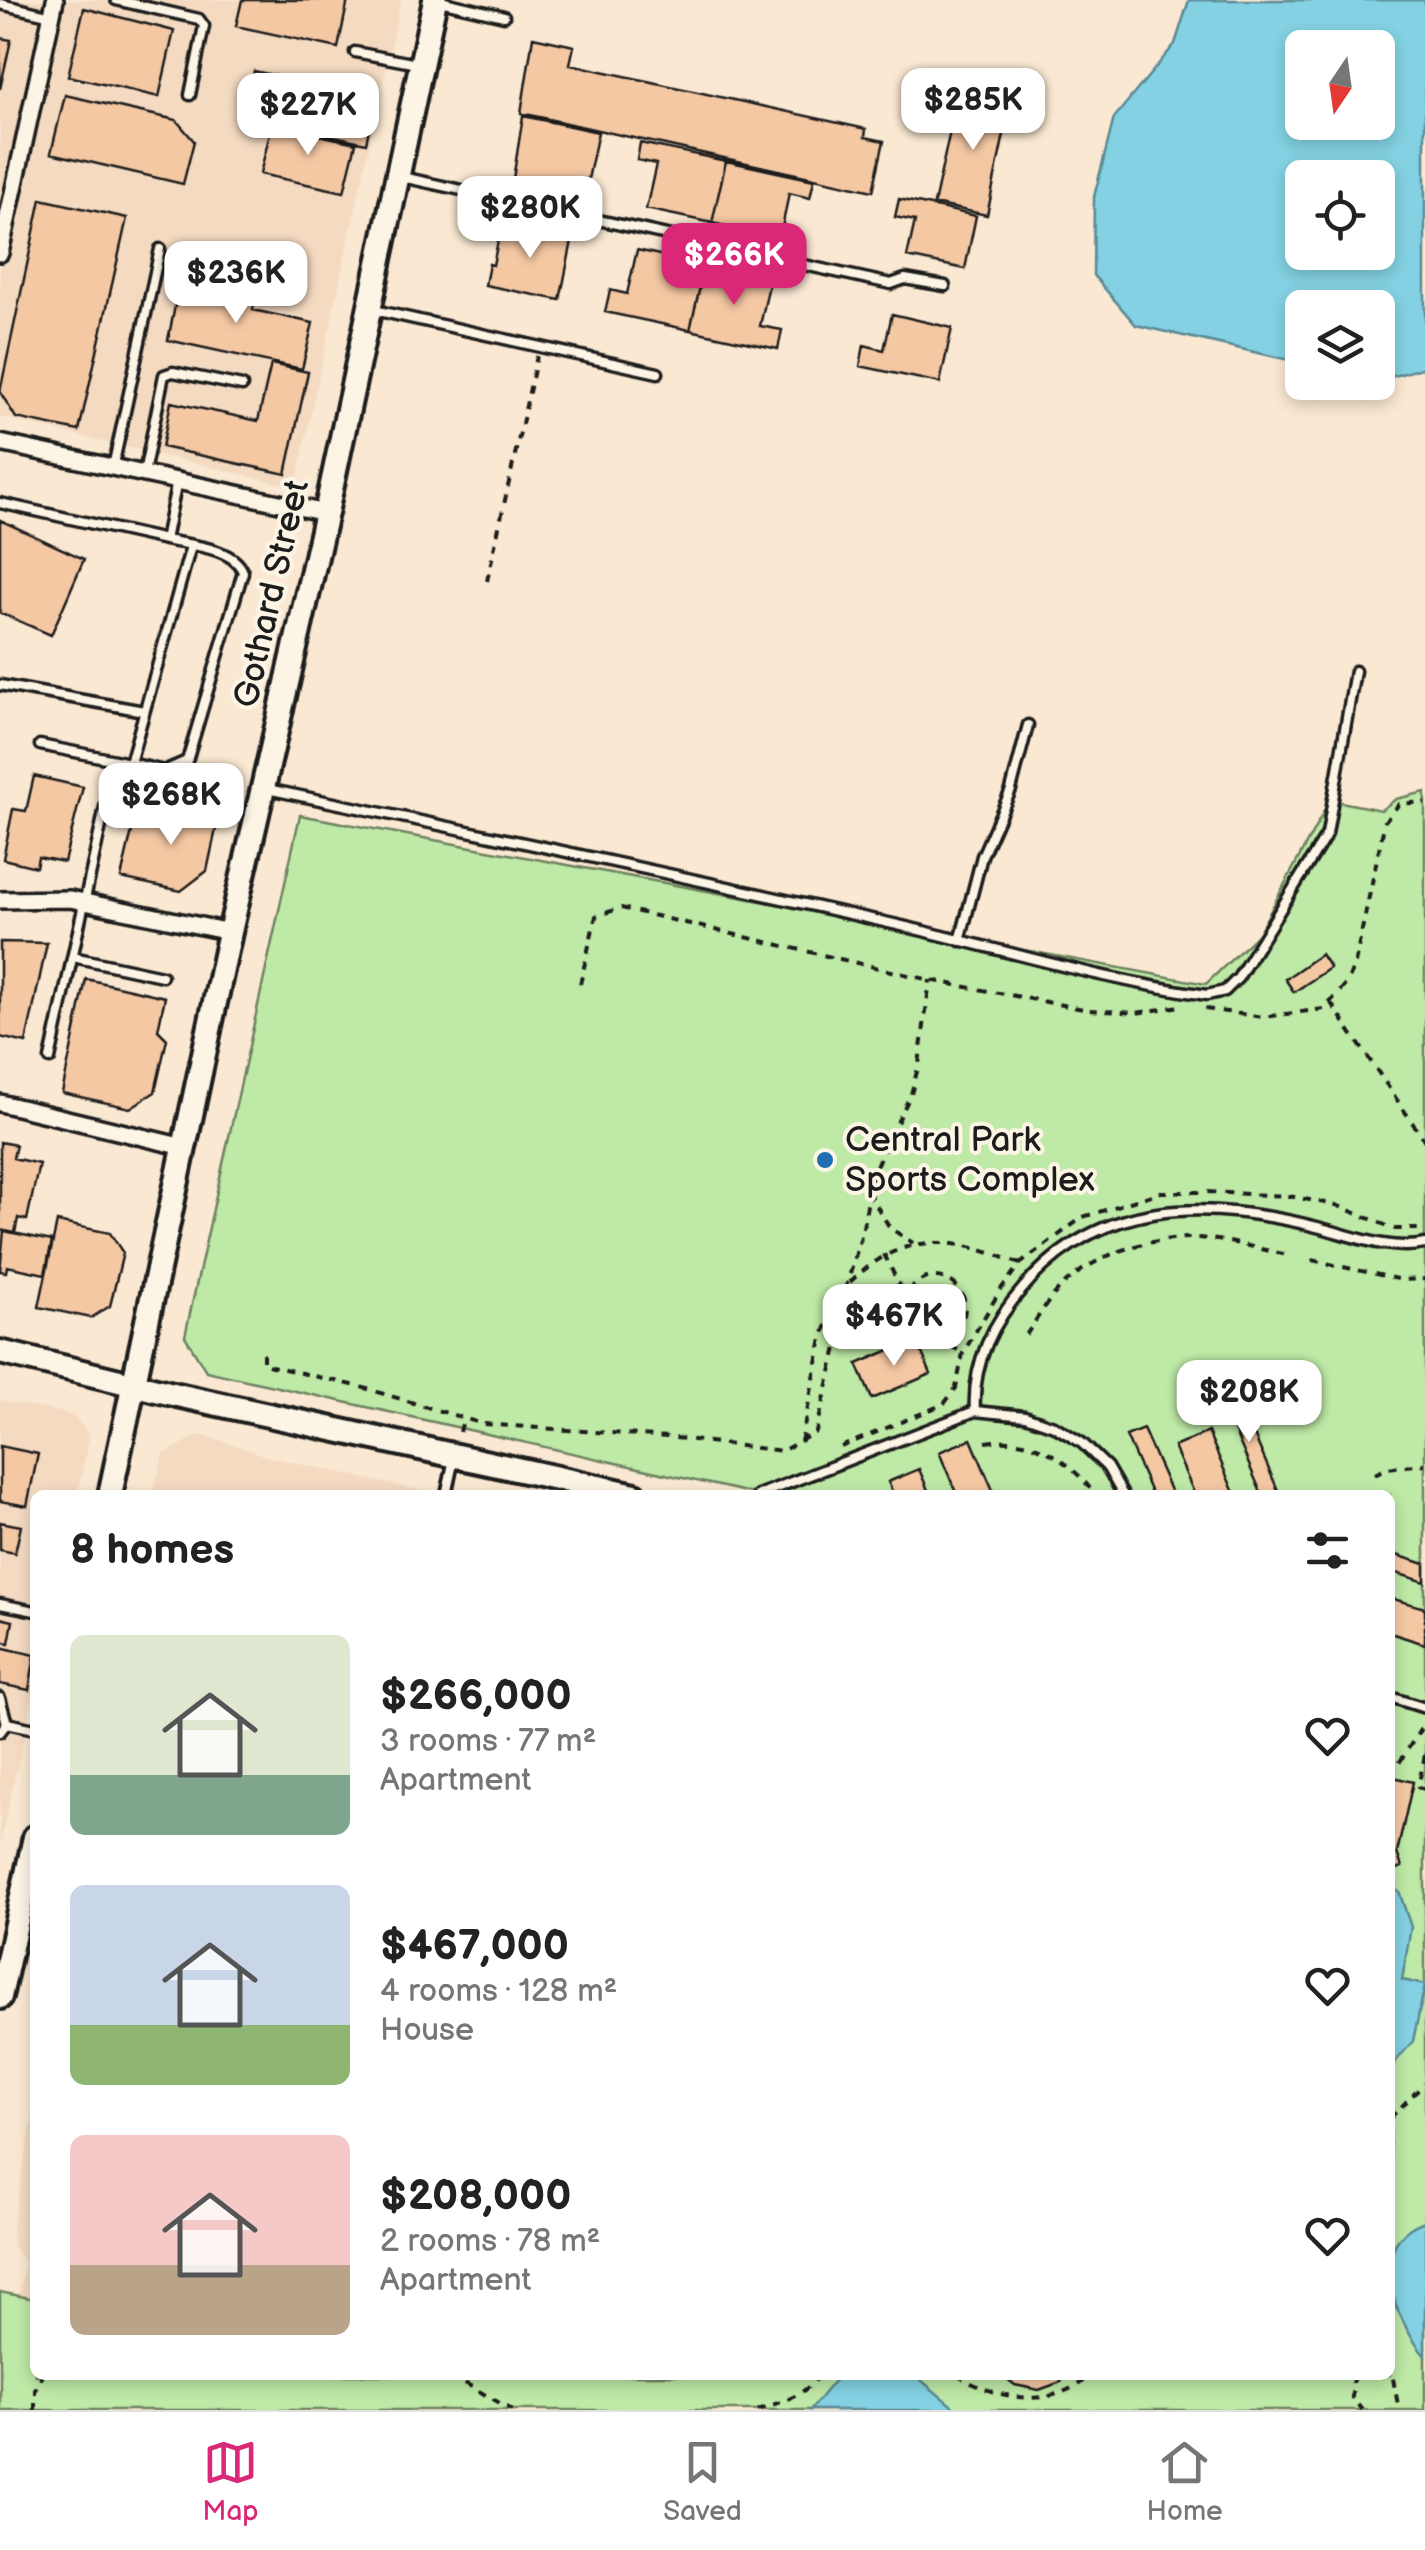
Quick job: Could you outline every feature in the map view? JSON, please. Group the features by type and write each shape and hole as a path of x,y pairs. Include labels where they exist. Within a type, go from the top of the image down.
{"street":[{"name":"Gothard Street","path":"111,1490 435,0"},
{"path":"0,253 54,8"},
{"path":"0,443 326,513"},
{"path":"0,900 70,899 230,932"},
{"path":"0,1103 184,1147"},
{"path":"0,1352 134,1382 457,1443 619,1490"},
{"path":"0,1996 30,1859"}],"lane":[{"path":"116,0 199,19 204,26 190,95"},
{"path":"435,0 504,16"},
{"path":"0,4 54,8"},
{"path":"355,52 421,65"},
{"path":"398,176 892,284 905,279 944,286"},
{"path":"113,467 160,249"},
{"path":"370,309 658,373"},
{"path":"144,474 164,375 173,372 242,386"},
{"path":"165,540 177,481"},
{"path":"0,503 229,555 240,562 243,572 187,761 164,772 40,744"},
{"path":"130,763 191,546"},
{"path":"263,788 624,863 960,940 1056,967 1207,994 1224,991 1238,978 1326,834 1355,671"},
{"path":"0,684 144,711"},
{"path":"960,940 982,856 1012,790 1028,725"},
{"path":"50,1059 106,803"},
{"path":"73,957 162,976"},
{"path":"975,1411 979,1361 1011,1301 1035,1274 1076,1240 1128,1217 1178,1208 1239,1211 1380,1243 1425,1244"},
{"path":"771,1490 975,1411 1025,1416 1054,1426 1082,1442 1107,1467 1120,1490"},
{"path":"447,1490 457,1443"},
{"path":"0,1604 30,1610"},
{"path":"0,1698 7,1723"},
{"path":"1395,1699 1425,1708"},
{"path":"7,1723 30,1728"},
{"path":"0,1732 7,1723"}],"path":[{"path":"488,582 539,346"},
{"path":"580,984 596,916 621,908 930,980 1114,1014 1180,1006 1262,1016 1310,1013 1331,1003 1347,983 1355,963 1385,820 1400,804 1425,802"},
{"path":"801,1442 822,1338 847,1284 862,1233 873,1172 911,1094 930,980"},
{"path":"1331,1003 1425,1141"},
{"path":"868,1192 890,1228 914,1244"},
{"path":"841,1447 944,1404 956,1388 963,1353 979,1322 1020,1264 1084,1216 1161,1192 1288,1196 1336,1206 1394,1229 1425,1229"},
{"path":"1026,1335 1055,1293 1088,1267 1124,1250 1158,1241 1195,1238 1288,1255"},
{"path":"847,1284 884,1254 914,1244 962,1244 1020,1264"},
{"path":"884,1254 906,1298 906,1315 916,1330"},
{"path":"1312,1260 1402,1280 1425,1280"},
{"path":"906,1298 913,1286 926,1278 943,1278 957,1286 964,1303 962,1318 952,1331 934,1336"},
{"path":"263,1353 263,1364 361,1387 483,1424 668,1437 782,1452 816,1432 846,1312 934,1336 963,1353"},
{"path":"457,1443 463,1420"},
{"path":"986,1442 1006,1439 1046,1450 1065,1461 1091,1490"},
{"path":"1375,1474 1386,1468 1425,1464"},
{"path":"1395,1763 1425,1722"},
{"path":"1425,1755 1418,1787 1425,1789"},
{"path":"1395,2113 1425,2082"},
{"path":"35,2410 35,2390 40,2380"},
{"path":"461,2380 512,2410"},
{"path":"758,2410 788,2402 806,2392 815,2380"},
{"path":"966,2380 1014,2403 1039,2404 1060,2400 1084,2380"},
{"path":"1353,2380 1352,2398 1362,2410"},
{"path":"1393,2380 1399,2410"}],"shaded area":[{"path":"0,0 401,0 295,487 0,417"},
{"path":"0,1400 72,1415 87,1431 88,1443 78,1490 30,1490 30,1708 0,1845"},
{"path":"197,1436 208,1436 266,1456 417,1490 153,1490 164,1454"},
{"path":"30,2133 30,2298 19,2296 25,2263 13,2246 12,2226"}],"green space":[{"name":"Central Park Sports Complex","path":"1425,792 1425,2410 0,2410 0,2292 30,2298 30,2380 1395,2380 1395,1490 737,1490 206,1371 185,1336 300,815 1206,984 1258,934 1330,800 1381,810 1396,799"}],"water":[{"path":"1189,0 1425,0 1425,367 1395,376 1395,290 1285,290 1285,359 1136,325 1093,275 1094,197 1114,118 1175,44"},
{"path":"1395,1890 1399,1891 1411,1927 1402,1980 1425,1985 1413,2041 1395,2062"},
{"path":"1425,2221 1425,2356 1395,2303 1395,2246 1406,2231"},
{"path":"835,2380 921,2380 957,2410 810,2410"}],"building":[{"path":"242,0 348,0 338,48 236,26"},
{"path":"84,8 174,31 159,97 68,76"},
{"path":"533,37 574,46 570,64 866,129 865,137 884,141 873,191 521,113"},
{"path":"0,38 11,40 0,89"},
{"path":"254,71 376,98 366,143 244,116"},
{"path":"959,90 1011,101 987,215 934,204"},
{"path":"65,95 176,120 194,141 183,184 51,153"},
{"path":"523,116 598,132 585,194 513,179"},
{"path":"272,125 356,143 344,192 260,174"},
{"path":"640,143 726,161 712,223 646,209 656,164 637,160"},
{"path":"726,161 814,180 810,198 789,193 780,238 712,223"},
{"path":"41,199 127,218 79,431 16,418 0,392"},
{"path":"899,199 976,216 965,269 907,257 915,221 895,217"},
{"path":"502,221 573,236 560,300 485,285"},
{"path":"637,250 705,265 690,330 605,312 610,290 627,294"},
{"path":"705,265 770,280 760,326 782,330 778,349 690,330"},
{"path":"181,277 214,284 212,291 255,301 253,310 313,323 302,369 168,340"},
{"path":"892,314 952,328 940,383 860,366 864,345 884,350"},
{"path":"271,364 308,372 286,474 162,447 171,402 258,421"},
{"path":"0,520 84,559 51,635 0,613"},
{"path":"34,776 83,787 64,862 38,857 36,867 3,859 13,809 26,811"},
{"path":"156,802 219,815 207,871 181,891 121,878 134,822 150,827"},
{"path":"0,942 47,943 26,1043 0,1037"},
{"path":"1321,954 1330,968 1294,992 1285,979"},
{"path":"86,979 165,997 158,1030 167,1039 155,1092 130,1108 62,1093"},
{"path":"0,1142 16,1145 13,1158 39,1164 27,1220 18,1218 15,1233 0,1230"},
{"path":"57,1222 110,1233 123,1253 110,1306 91,1318 39,1307"},
{"path":"4,1231 52,1241 45,1274 7,1266 6,1272 0,1271"},
{"path":"916,1339 931,1374 872,1399 857,1364"},
{"path":"1235,1391 1278,1490 1260,1490 1220,1397"},
{"path":"1143,1429 1170,1490 1150,1490 1126,1436"},
{"path":"1208,1432 1233,1490 1193,1490 1174,1447"},
{"path":"971,1439 993,1490 955,1490 939,1452"},
{"path":"0,1446 38,1454 27,1506 0,1501"},
{"path":"919,1469 928,1490 892,1490 888,1482"},
{"path":"0,1522 21,1526 15,1553 0,1550"},
{"path":"1395,1555 1425,1564 1425,1582 1395,1573"},
{"path":"1395,1599 1425,1608 1425,1644 1395,1635"},
{"path":"0,1618 13,1621 9,1643 0,1641"},
{"path":"0,1647 30,1654 29,1690 0,1684"},
{"path":"1395,1777 1413,1782 1397,1853 1402,1867 1395,1870"},
{"path":"1008,2380 1062,2380 1039,2390"}],"place":[{"name":"Central Park Sports Complex","path":"825,1160"}]}
